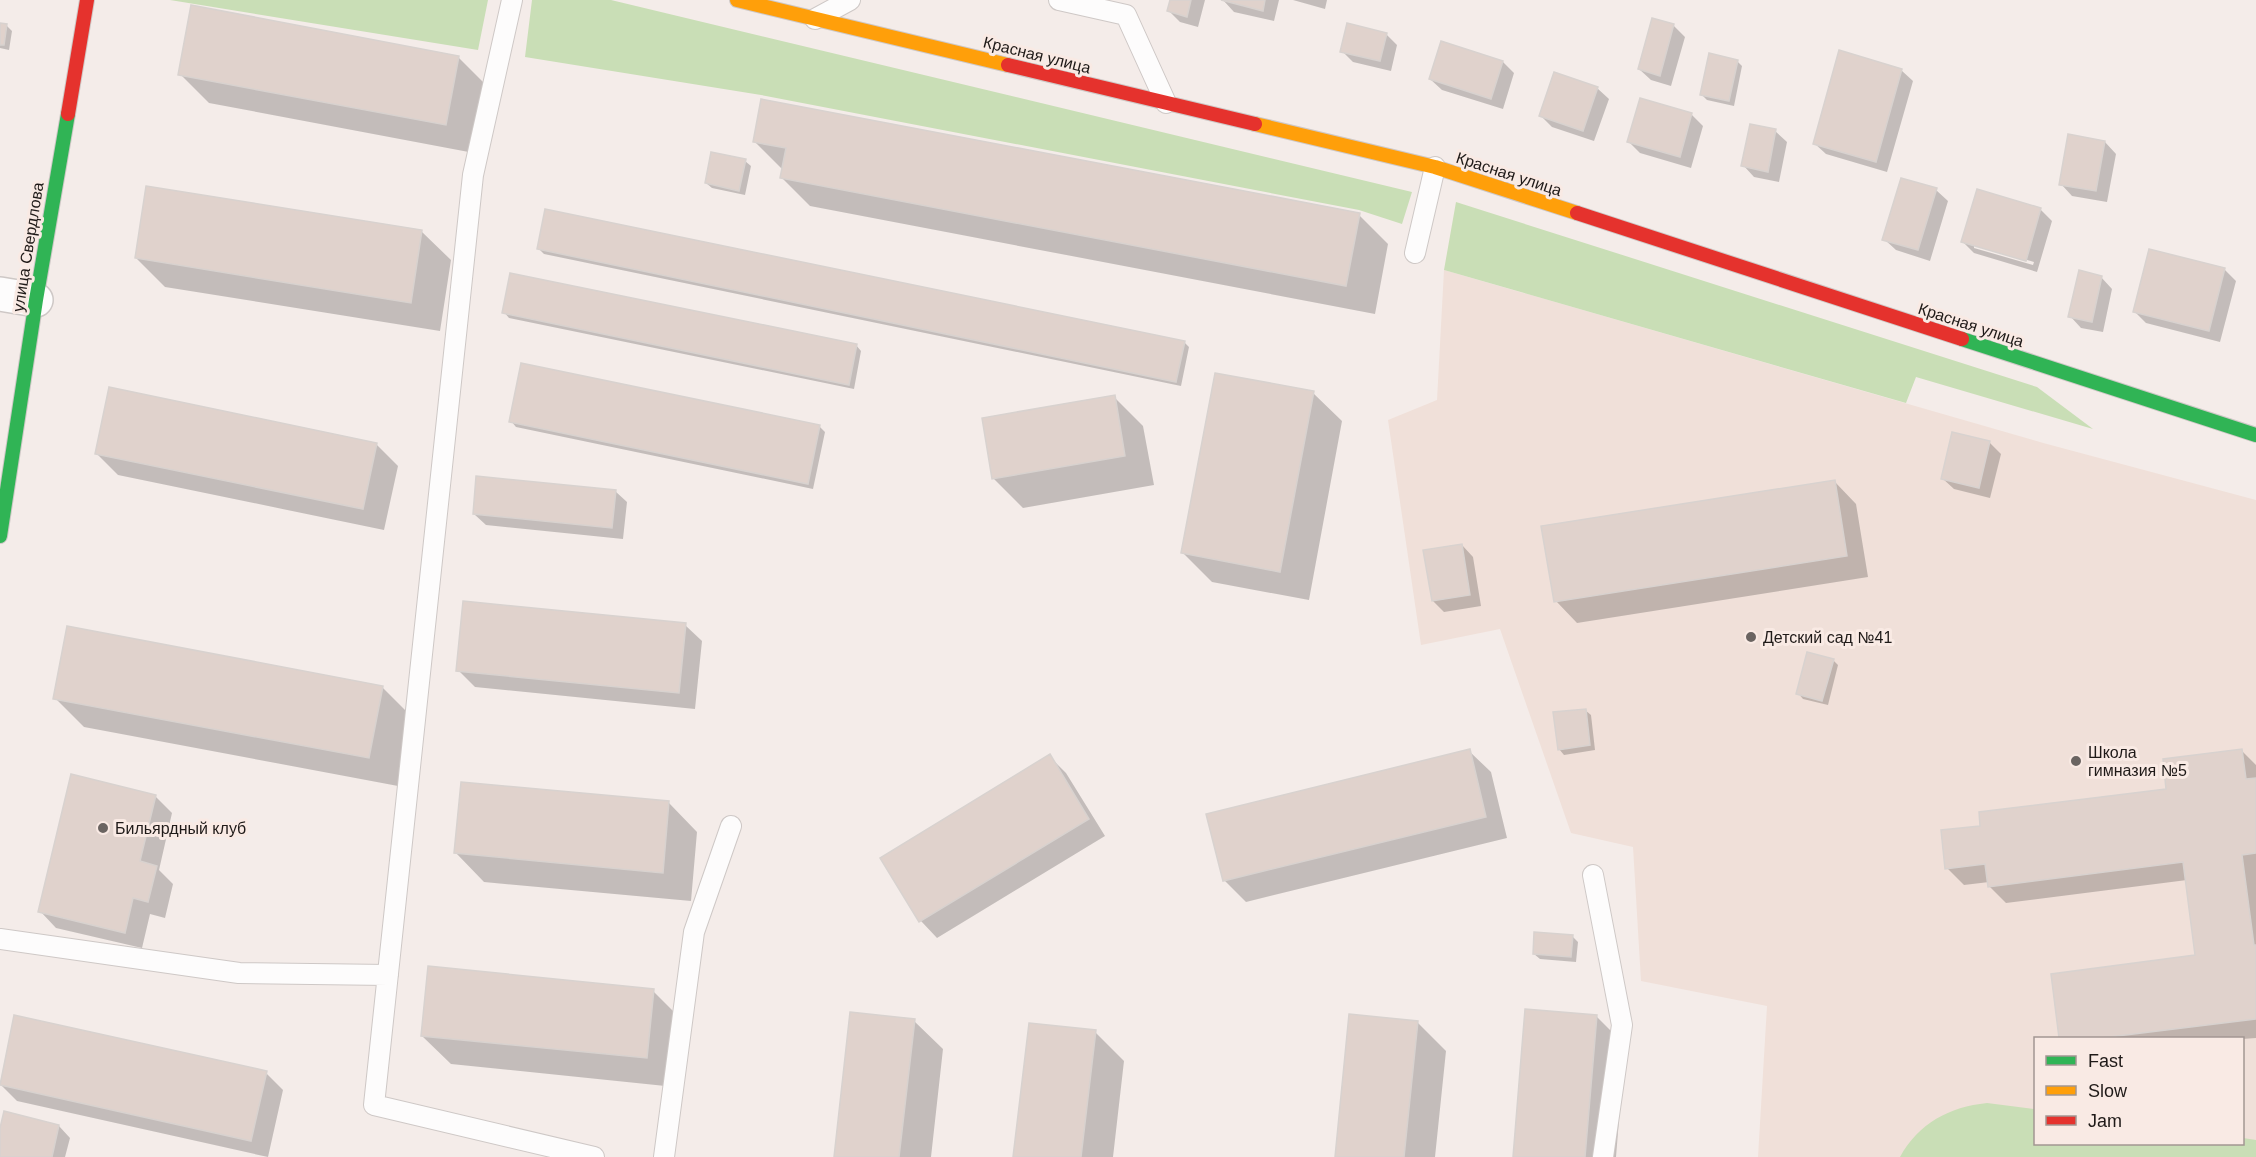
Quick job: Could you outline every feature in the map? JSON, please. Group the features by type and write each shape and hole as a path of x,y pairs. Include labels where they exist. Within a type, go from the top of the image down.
{"main road":[{"name":"улица Свердлова","path":"0,536 36,300 87,0"},
{"name":"Красная улица","path":"737,0 1435,167 2256,435"}],"street":[{"path":"0,294 36,300"}],"lane":[{"path":"512,0 473,175 374,1105 594,1157"},
{"path":"815,19 850,0"},
{"path":"1059,0 1126,15 1166,103"},
{"path":"1415,253 1435,167"},
{"path":"664,1157 694,932 731,826"},
{"path":"1593,875 1622,1025 1603,1157"},
{"path":"0,939 239,973 388,975"}],"shaded area":[{"path":"1444,270 2047,444 2256,500 2256,1157 1758,1157 1767,1006 1641,981 1633,847 1571,833 1500,629 1421,645 1388,420 1437,400"}],"green space":[{"path":"170,0 488,0 478,50"},
{"path":"532,0 611,0 1412,192 1402,224 1359,210 761,95 525,57"},
{"path":"1456,202 2037,387 2093,429 1916,377 1906,403 1444,270"},
{"path":"1987,1103 2034,1109 2034,1145 2244,1145 2244,1138 2256,1140 2256,1157 1900,1157 1916,1135 1926,1126 1948,1113"}],"building":[{"path":"1170,0 1191,0 1187,17 1167,11"},
{"path":"1221,0 1265,0 1263,11"},
{"path":"191,5 459,56 446,125 178,75"},
{"path":"1652,18 1674,24 1660,76 1638,69"},
{"path":"0,23 7,24 4,45 0,45"},
{"path":"1347,23 1387,33 1380,61 1340,52"},
{"path":"1441,41 1503,61 1491,99 1429,79"},
{"path":"1839,50 1902,69 1876,162 1813,144"},
{"path":"1709,53 1738,60 1729,101 1700,95"},
{"path":"1554,72 1598,87 1583,131 1539,116"},
{"path":"1640,98 1692,113 1680,157 1627,142"},
{"path":"761,99 1360,213 1346,286 780,178 786,148 753,142"},
{"path":"1750,124 1776,129 1768,172 1741,166"},
{"path":"2068,134 2105,141 2096,191 2059,185"},
{"path":"711,152 746,159 739,191 705,183"},
{"path":"1901,178 1937,188 1918,250 1882,240"},
{"path":"146,186 422,230 411,303 135,258"},
{"path":"1977,189 2041,208 2026,261 1961,242"},
{"path":"545,209 1185,341 1176,382 537,249"},
{"path":"2149,249 2225,268 2209,331 2133,312"},
{"path":"2079,270 2102,276 2092,322 2068,317"},
{"path":"510,273 857,344 849,385 502,313"},
{"path":"521,363 820,425 808,484 509,422"},
{"path":"1215,373 1314,391 1280,572 1181,553"},
{"path":"109,387 377,443 363,509 95,454"},
{"path":"1115,395 1125,456 992,479 982,418"},
{"path":"1952,432 1990,441 1979,488 1941,479"},
{"path":"476,476 616,490 612,528 473,514"},
{"path":"1835,480 1847,556 1554,602 1541,526"},
{"path":"1462,544 1470,595 1432,601 1423,550"},
{"path":"463,601 686,623 679,693 456,671"},
{"path":"67,626 383,686 369,758 53,699"},
{"path":"1807,652 1834,659 1822,701 1796,694"},
{"path":"1586,709 1590,745 1558,750 1553,712"},
{"path":"1470,749 1486,817 1223,881 1206,814"},
{"path":"2242,749 2246,779 2256,778 2256,853 2242,855 2254,945 2256,945 2256,1019 2109,1037 2059,1037 2051,974 2195,955 2183,862 1988,887 1985,864 1945,869 1941,830 1980,826 1979,812 2166,789 2163,759"},
{"path":"1050,754 1089,819 919,922 880,858"},
{"name":"Бильярдный клуб","path":"71,774 156,795 140,861 157,866 148,902 133,898 125,933 38,912"},
{"path":"461,782 669,801 663,873 454,853"},
{"path":"1534,932 1573,935 1571,957 1533,954"},
{"path":"428,966 654,989 647,1058 421,1036"},
{"path":"1525,1009 1597,1015 1585,1157 1513,1157"},
{"path":"850,1012 915,1019 899,1157 834,1157"},
{"path":"1349,1014 1418,1021 1404,1157 1335,1157"},
{"path":"14,1015 267,1071 251,1141 0,1085"},
{"path":"1029,1023 1096,1030 1081,1157 1013,1157"},
{"path":"4,1111 59,1125 52,1157 0,1157 0,1128"}],"traffic: fast":[{"path":"0,536 36,300 68,114"},
{"path":"1962,339 2256,435"}],"traffic: slow":[{"path":"737,0 1008,65"},
{"path":"1255,124 1435,167 1577,213"}],"traffic: jam":[{"path":"68,114 87,0"},
{"path":"1008,65 1255,124"},
{"path":"1577,213 1962,339"}],"place":[{"name":"Детский сад №41","path":"1751,637"},
{"name":"Школа гимназия №5","path":"2076,761"},
{"name":"Бильярдный клуб","path":"103,828"}]}
